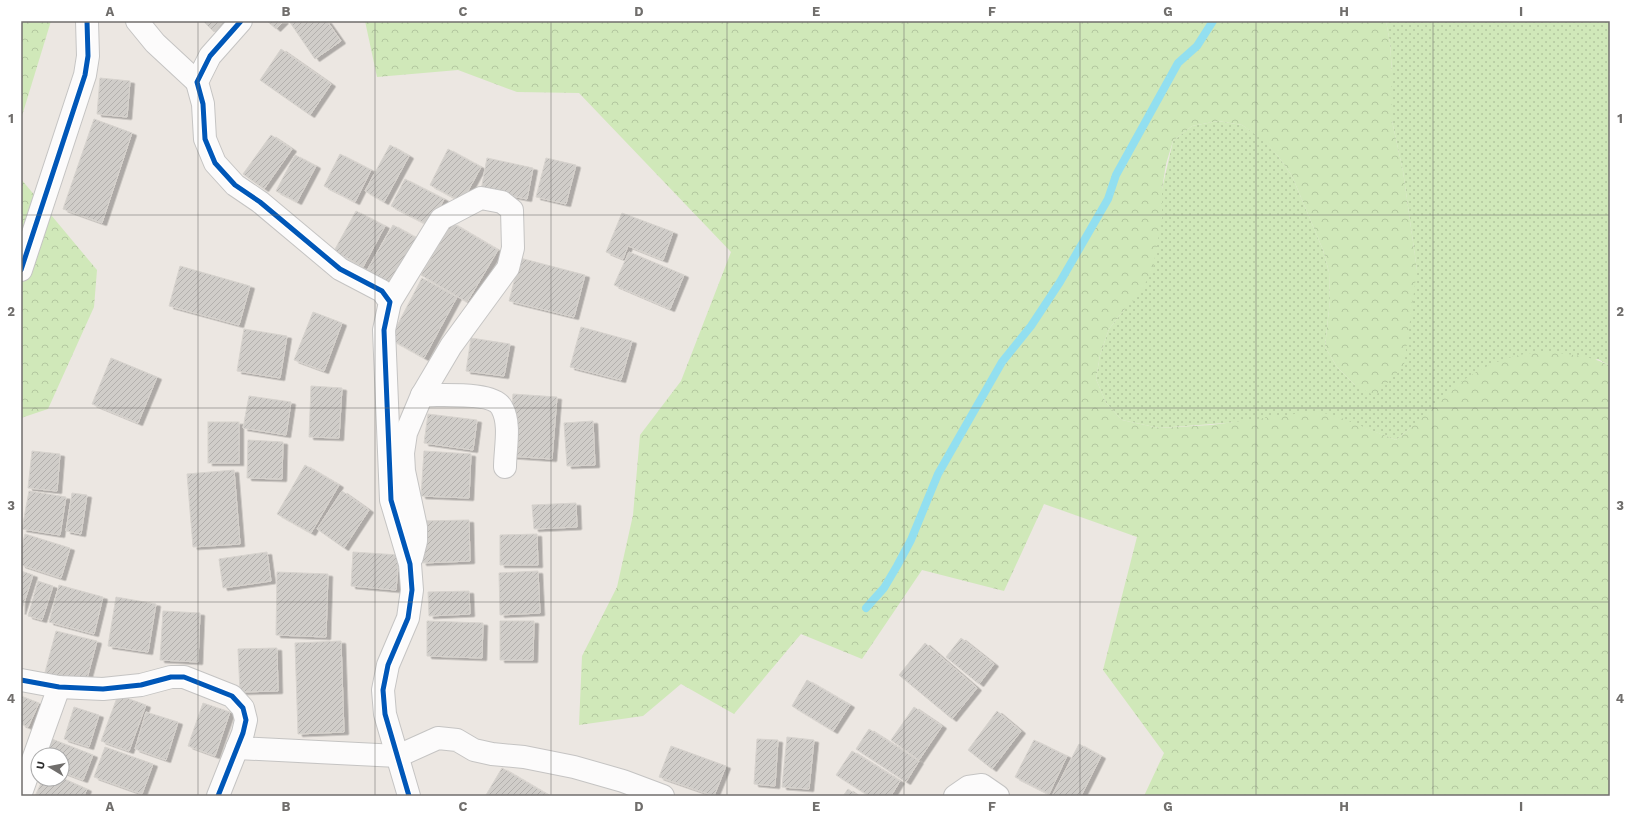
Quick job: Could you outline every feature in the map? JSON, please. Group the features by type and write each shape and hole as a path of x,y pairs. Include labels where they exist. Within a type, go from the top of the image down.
{"street":[{"path":"21,270 85,75 88,56 87,21"},
{"path":"137,21 155,43 196,82 203,104 206,139 215,163 235,185 260,202 340,269 382,291 390,302"},
{"path":"196,82 210,56 241,21"},
{"path":"409,796 385,714 382,690 388,665 408,618 412,590 410,564 391,500 384,330 390,302 442,219 481,198 502,202 512,210 513,248 508,268 450,346 422,395 406,433 403,453 404,471 416,528 416,542 410,564"},
{"path":"422,395 482,396 496,401 502,408 506,425 505,467"},
{"path":"21,680 59,687 103,689 141,685 171,677 184,677 232,696 243,708 246,720 244,733 218,796"},
{"path":"21,793 59,687"},
{"path":"237,748 398,756 438,738 457,740 474,750 492,754 524,757 574,767 623,781 664,796"},
{"path":"955,796 968,787 982,785 998,796"}],"green space":[{"path":"21,21 51,21 21,119"},
{"path":"365,21 1386,21 1390,43 1392,72 1392,121 1403,171 1417,270 1404,365 1375,396 1355,385 1337,367 1325,347 1330,300 1329,272 1323,250 1292,176 1278,156 1263,140 1242,125 1218,121 1192,126 1173,141 1166,164 1162,189 1162,217 1153,268 1141,292 1109,329 1100,355 1096,379 1106,403 1122,420 1159,428 1211,425 1309,412 1331,414 1396,440 1439,399 1458,384 1472,374 1502,360 1517,355 1549,352 1589,358 1610,366 1610,796 1144,796 1164,753 1103,670 1137,537 1044,504 1004,591 922,570 862,659 801,634 734,714 681,684 643,716 579,725 582,656 617,587 633,515 640,435 681,381 731,252 579,93 517,92 458,70 377,77"},
{"path":"1386,21 1610,21 1610,366 1598,359 1416,423 1396,440 1331,415 1159,428 1122,420 1106,403 1096,379 1100,355 1109,329 1124,310 1162,217 1162,189 1173,141 1192,126 1218,121 1242,125 1263,139 1278,156 1292,176 1323,250 1329,272 1330,300 1325,347 1337,367 1355,385 1417,270 1403,171 1392,121 1392,72 1390,43"},
{"path":"21,179 97,270 94,307 48,409 21,418"}],"building":[{"path":"203,21 226,21 214,32"},
{"path":"267,21 284,21 276,29"},
{"path":"289,21 327,21 341,41 315,59"},
{"path":"281,49 331,84 310,115 260,80"},
{"path":"100,78 130,81 127,117 97,114"},
{"path":"94,119 132,133 102,223 63,209"},
{"path":"271,135 292,149 264,189 243,174"},
{"path":"390,145 409,156 384,202 365,191"},
{"path":"448,149 481,167 462,202 430,185"},
{"path":"340,154 371,170 355,202 324,186"},
{"path":"295,155 316,166 297,202 276,191"},
{"path":"487,158 533,168 527,199 481,190"},
{"path":"546,158 576,165 566,204 536,197"},
{"path":"405,179 444,199 430,226 391,206"},
{"path":"356,211 385,226 363,267 334,251"},
{"path":"622,213 673,232 663,260 628,246 623,259 606,252"},
{"path":"452,223 498,250 467,302 421,275"},
{"path":"393,225 420,240 392,290 365,274"},
{"path":"629,252 684,275 670,309 614,285"},
{"path":"520,258 585,275 574,317 509,301"},
{"path":"180,266 250,286 239,325 169,306"},
{"path":"422,278 457,297 424,358 390,339"},
{"path":"313,312 342,323 324,371 294,360"},
{"path":"581,327 632,341 621,380 570,367"},
{"path":"244,329 287,336 280,378 237,371"},
{"path":"471,338 510,344 504,376 466,371"},
{"path":"111,358 157,377 138,423 92,404"},
{"path":"311,386 342,388 339,438 309,437"},
{"path":"513,394 557,397 552,459 508,456"},
{"path":"249,396 291,402 286,435 243,428"},
{"path":"428,414 477,420 473,450 424,443"},
{"path":"593,421 595,465 567,466 564,423"},
{"path":"208,422 239,422 239,463 208,463"},
{"path":"248,440 283,442 282,479 247,478"},
{"path":"32,451 60,454 57,491 28,488"},
{"path":"424,451 471,454 469,498 421,496"},
{"path":"305,465 339,485 311,533 277,514"},
{"path":"234,470 240,544 193,547 187,474"},
{"path":"29,491 66,497 60,535 22,529"},
{"path":"342,491 369,510 344,548 317,529"},
{"path":"72,493 87,495 81,534 66,531"},
{"path":"576,503 577,527 534,529 532,505"},
{"path":"469,520 470,561 422,563 420,521"},
{"path":"25,534 70,548 61,578 21,565 21,548"},
{"path":"537,534 538,565 500,565 500,535"},
{"path":"267,552 271,581 223,588 219,559"},
{"path":"353,552 399,555 396,590 351,586"},
{"path":"21,571 33,575 21,612"},
{"path":"538,571 540,613 500,615 499,573"},
{"path":"277,572 328,574 326,637 276,635"},
{"path":"38,581 53,586 42,620 28,616"},
{"path":"59,585 103,597 94,634 49,622"},
{"path":"469,591 470,614 429,616 428,592"},
{"path":"116,597 156,604 148,652 108,646"},
{"path":"163,611 200,613 198,662 160,660"},
{"path":"427,621 483,623 482,658 427,656"},
{"path":"500,621 534,621 533,660 500,660"},
{"path":"56,631 97,641 85,686 44,676"},
{"path":"961,638 994,664 979,684 946,657"},
{"path":"341,641 344,732 298,734 295,643"},
{"path":"925,643 977,688 952,719 899,675"},
{"path":"277,648 278,691 240,692 238,649"},
{"path":"807,680 850,705 833,731 792,706"},
{"path":"118,695 146,705 129,751 101,741"},
{"path":"21,696 39,703 28,727 21,724"},
{"path":"203,703 230,712 215,756 188,746"},
{"path":"74,707 99,715 89,747 64,739"},
{"path":"914,707 942,726 919,760 891,740"},
{"path":"997,711 1021,731 992,769 968,750"},
{"path":"146,712 178,722 166,760 135,749"},
{"path":"869,729 919,761 906,782 856,749"},
{"path":"44,736 93,755 83,780 70,775 70,747 41,747"},
{"path":"787,737 814,740 809,789 782,787"},
{"path":"757,739 778,740 775,786 754,784"},
{"path":"1034,740 1067,756 1049,794 1015,777"},
{"path":"1079,744 1101,756 1081,796 1052,796"},
{"path":"671,746 726,766 714,796 659,777"},
{"path":"105,747 153,764 142,794 94,777"},
{"path":"852,751 900,781 891,796 869,796 836,775"},
{"path":"502,768 548,795 548,796 486,795"},
{"path":"70,782 87,789 84,796 35,796 39,787 70,787"},
{"path":"848,789 858,796 843,796"}],"waterway":[{"path":"866,608 884,588 897,566 911,540 938,474 1002,362 1031,326 1060,282 1108,199 1116,175 1178,63 1197,46 1213,21"}],"cycle path":[{"path":"21,270 85,75 88,56 87,21"},
{"path":"241,21 210,56 197,82 203,104 205,139 215,163 235,185 260,202 340,269 382,291 390,302 384,330 391,500 410,564 412,590 408,618 388,665 383,690 385,714 409,796"},
{"path":"21,680 59,687 103,689 141,685 171,677 184,677 232,696 243,708 246,720 243,733 218,796"}]}
